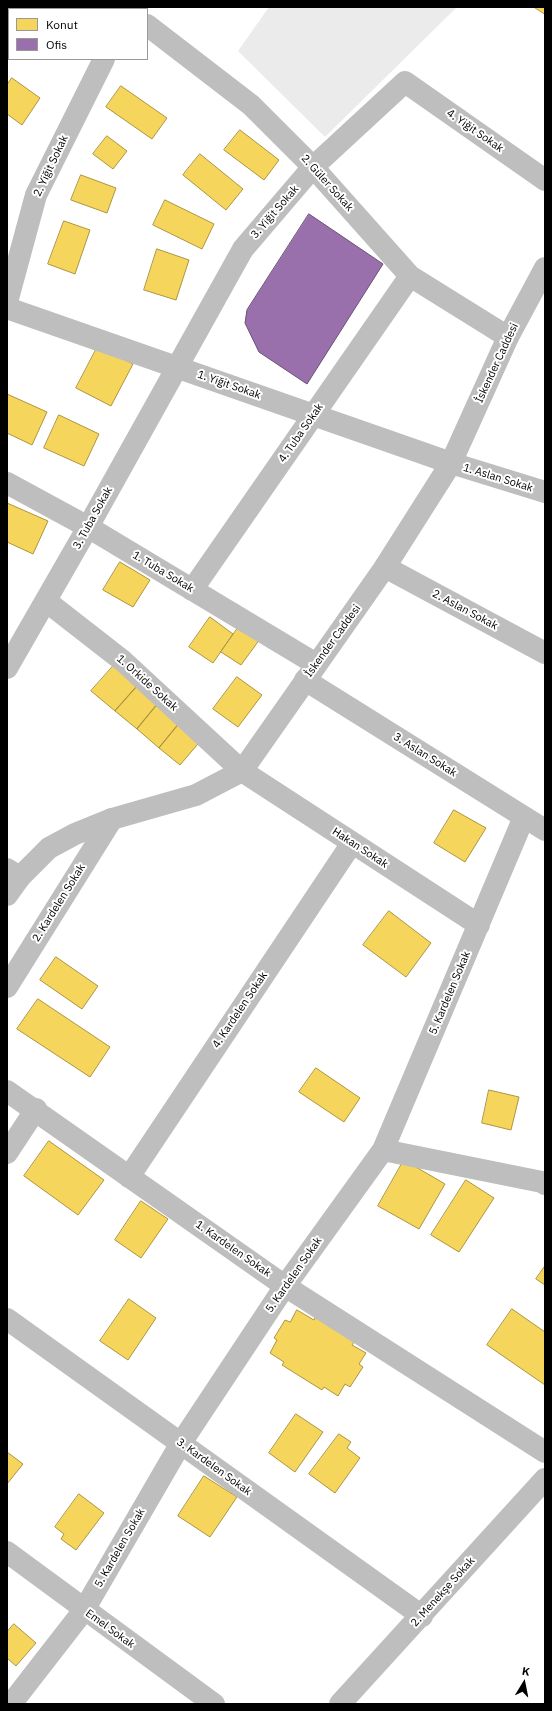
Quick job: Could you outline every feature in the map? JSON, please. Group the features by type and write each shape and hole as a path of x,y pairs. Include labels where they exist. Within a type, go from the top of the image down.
{"street":[{"path":"123,7 128,8"},
{"name":"2. Güler Sokak","path":"148,26 251,105 313,167 410,276 508,337"},
{"name":"2. Yiğit Sokak","path":"7,302 36,195 104,60"},
{"name":"3. Yiğit Sokak","path":"177,368 243,249 313,167 405,82"},
{"name":"4. Yiğit Sokak","path":"405,82 545,180"},
{"name":"İskender Caddesi","path":"7,895 14,873 49,848 75,834 112,820 196,795 242,771 385,567 451,463 508,337 544,274"},
{"name":"4. Tuba Sokak","path":"192,590 410,276"},
{"name":"1. Yiğit Sokak","path":"7,308 451,463"},
{"name":"3. Tuba Sokak","path":"7,668 177,368"},
{"name":"1. Aslan Sokak","path":"451,463 545,492"},
{"name":"1. Tuba Sokak","path":"7,483 88,527 192,590 311,672"},
{"name":"2. Aslan Sokak","path":"385,567 545,653"},
{"name":"1. Orkide Sokak","path":"46,601 123,661 242,771"},
{"name":"3. Aslan Sokak","path":"311,672 545,830"},
{"name":"Hakan Sokak","path":"242,771 479,926"},
{"name":"5. Kardelen Sokak","path":"11,1704 84,1610 181,1443 285,1286 383,1150 524,817"},
{"name":"2. Kardelen Sokak","path":"7,987 112,820"},
{"name":"4. Kardelen Sokak","path":"129,1177 352,843"},
{"name":"1. Kardelen Sokak","path":"7,1091 36,1109 129,1177 285,1286 545,1452"},
{"path":"7,1153 36,1109"},
{"path":"383,1150 542,1182 545,1184"},
{"name":"3. Kardelen Sokak","path":"7,1319 422,1616"},
{"name":"2. Menekşe Sokak","path":"340,1704 422,1616 545,1478"},
{"name":"Emel Sokak","path":"7,1552 214,1704"}],"shaded area":[{"path":"269,7 457,7 325,137 238,51"}],"building: Konut":[{"path":"534,7 545,7 545,14"},
{"path":"12,78 40,98 22,125 7,114 7,85"},
{"path":"121,86 167,118 152,139 106,107"},
{"path":"240,130 279,160 264,180 224,150"},
{"path":"107,136 127,151 113,169 93,154"},
{"path":"200,154 243,189 226,210 183,175"},
{"path":"81,175 116,188 107,213 71,200"},
{"path":"165,200 214,224 202,249 153,225"},
{"path":"64,221 90,230 75,274 48,264"},
{"path":"157,249 189,260 176,300 144,290"},
{"path":"98,346 133,364 111,406 76,388"},
{"path":"7,394 47,412 32,445 7,433"},
{"path":"59,415 99,434 84,466 44,448"},
{"path":"7,503 48,521 33,554 7,542"},
{"path":"120,562 150,580 133,607 103,590"},
{"path":"210,617 233,634 213,663 189,647"},
{"path":"240,625 260,639 241,665 221,652"},
{"path":"115,664 139,684 115,711 91,691"},
{"path":"237,677 262,695 238,727 213,709"},
{"path":"139,684 160,701 137,729 115,711"},
{"path":"160,701 182,720 159,748 137,729"},
{"path":"182,720 203,738 180,765 159,748"},
{"path":"454,810 486,828 465,862 434,843"},
{"path":"389,911 431,943 406,977 363,945"},
{"path":"56,957 98,986 82,1009 40,980"},
{"path":"38,999 110,1047 90,1077 17,1029"},
{"path":"316,1068 360,1098 344,1122 299,1092"},
{"path":"489,1090 519,1097 511,1130 482,1123"},
{"path":"49,1141 104,1180 78,1215 24,1176"},
{"path":"404,1160 445,1184 419,1229 378,1206"},
{"path":"466,1180 494,1198 459,1252 431,1235"},
{"path":"141,1201 168,1219 141,1258 115,1240"},
{"path":"545,1266 545,1285 536,1279"},
{"path":"129,1299 156,1318 128,1360 100,1341"},
{"path":"512,1309 545,1332 545,1385 487,1345"},
{"path":"297,1310 314,1320 316,1315 356,1339 352,1345 366,1353 359,1364 363,1367 350,1387 345,1384 338,1396 324,1387 322,1390 282,1365 284,1362 270,1353 277,1340 274,1338 285,1320 290,1322"},
{"path":"296,1414 323,1432 295,1472 269,1453"},
{"path":"339,1434 351,1442 347,1448 360,1458 335,1493 309,1474"},
{"path":"7,1452 23,1464 7,1484"},
{"path":"204,1476 237,1497 210,1537 178,1516"},
{"path":"79,1494 104,1513 76,1550 61,1539 64,1534 55,1527"},
{"path":"14,1624 36,1643 16,1666 7,1658 7,1632"}],"building: Ofis":[{"path":"309,214 383,264 307,384 259,352 245,323 247,310"}]}
